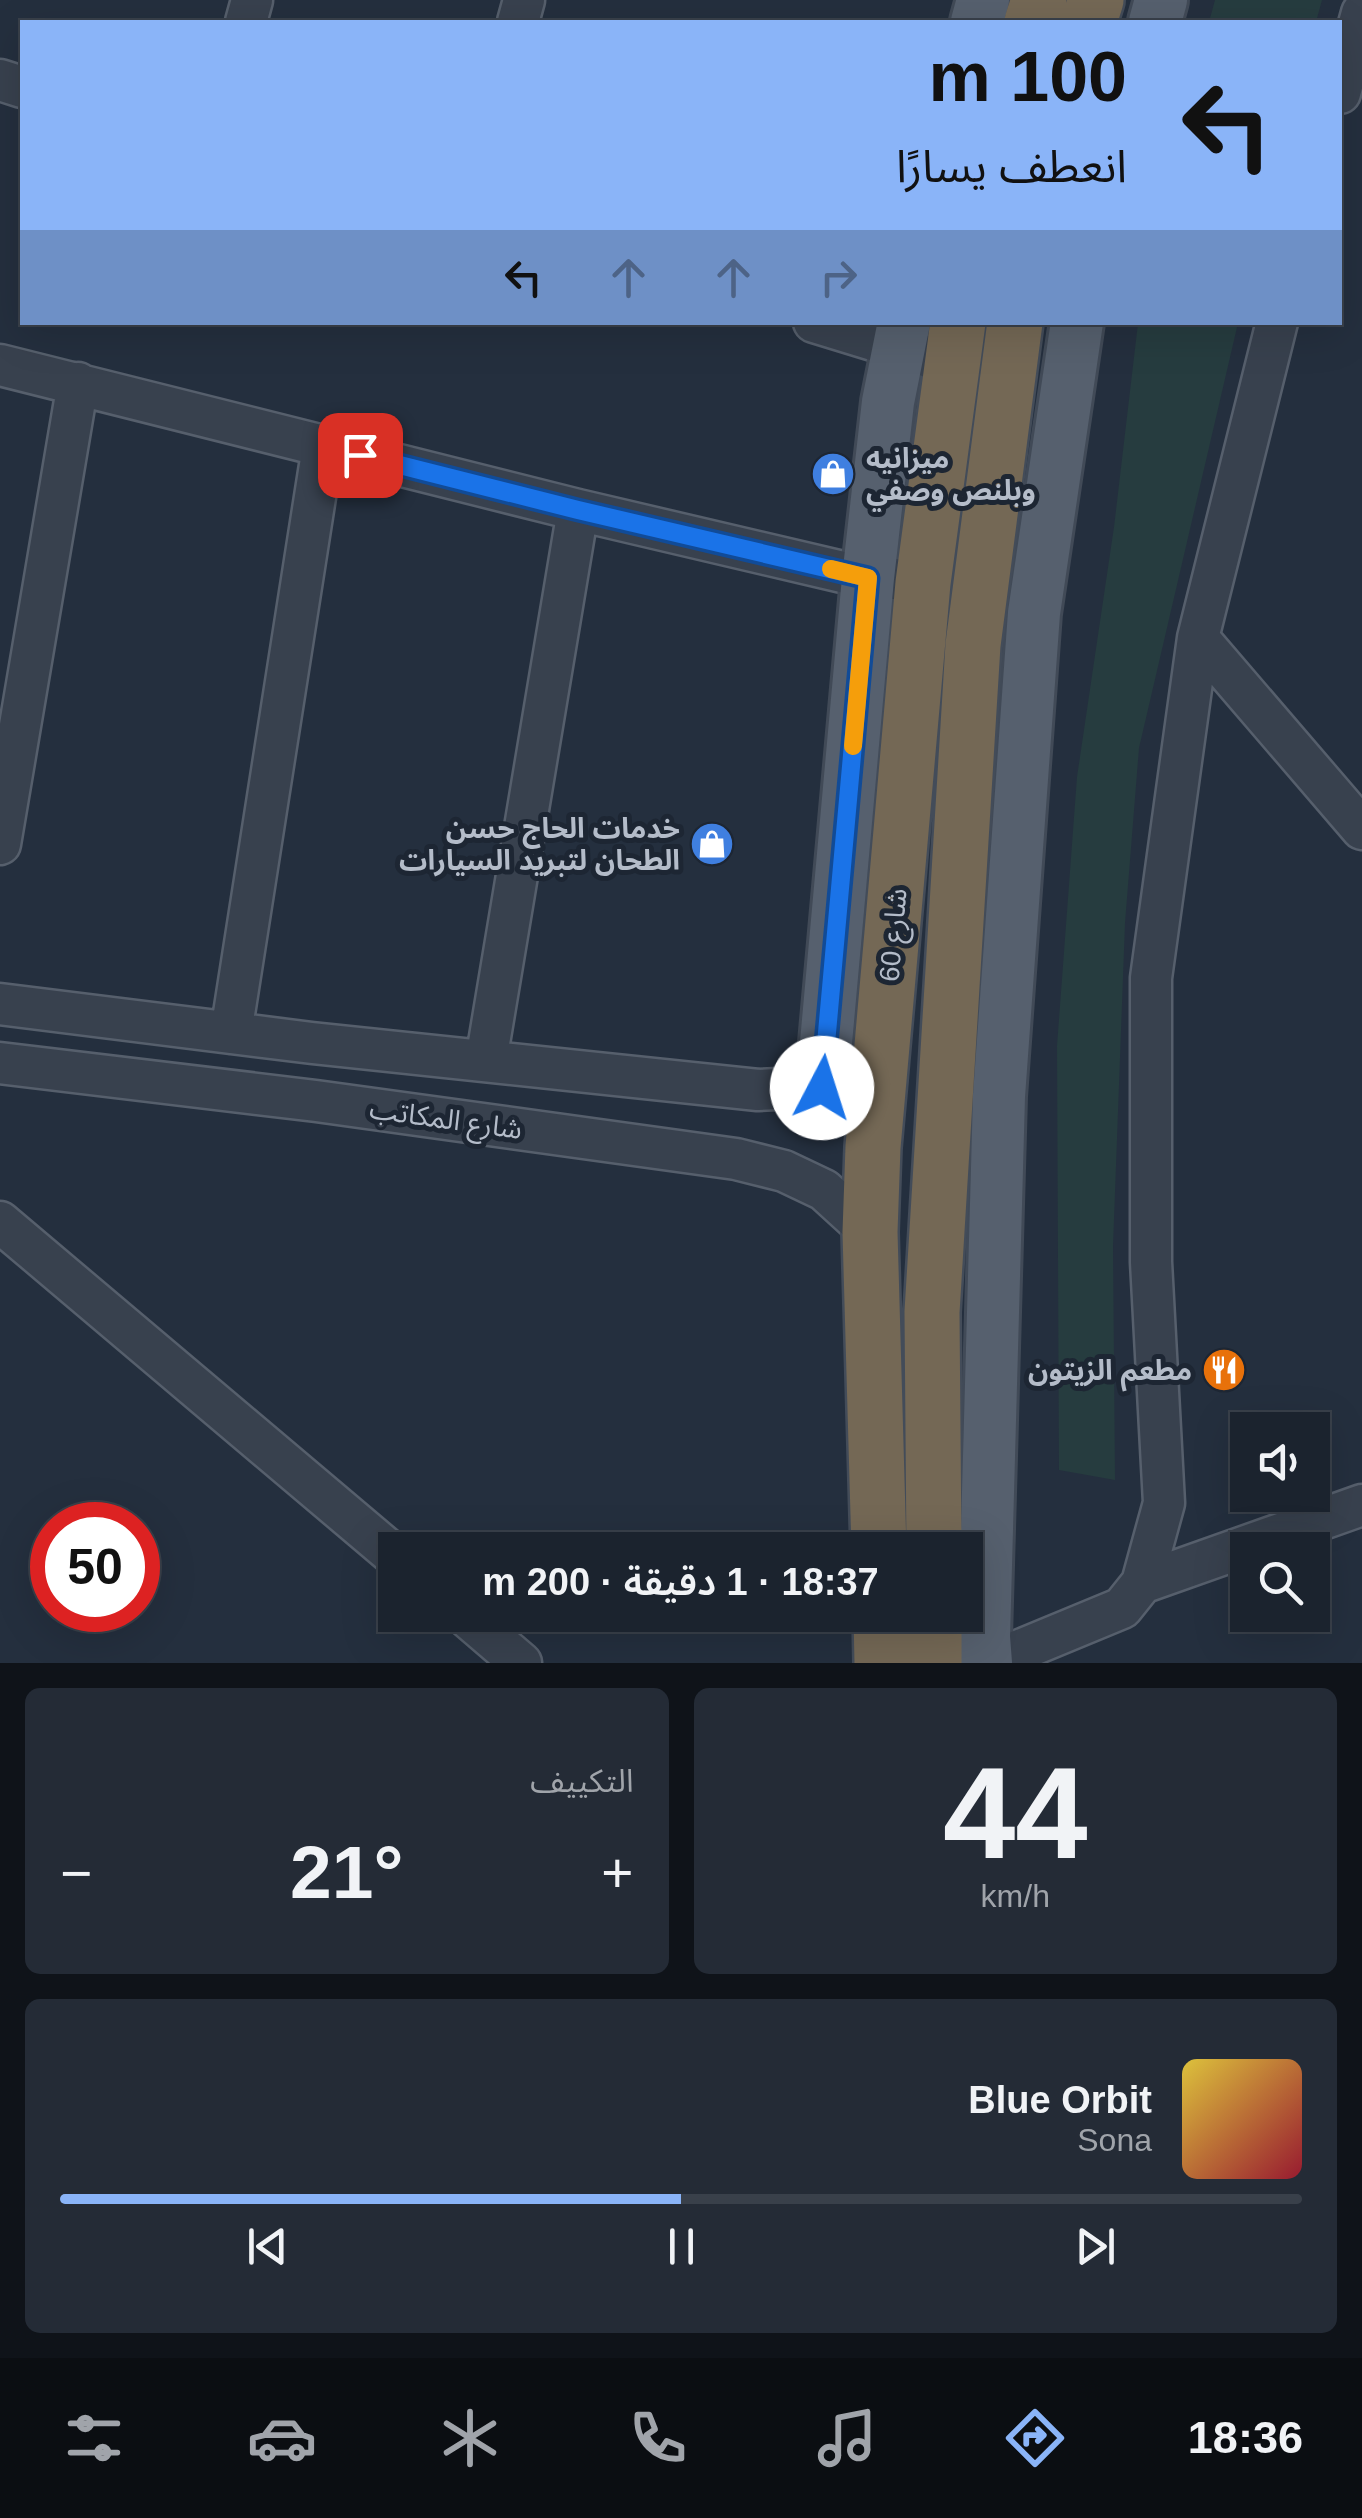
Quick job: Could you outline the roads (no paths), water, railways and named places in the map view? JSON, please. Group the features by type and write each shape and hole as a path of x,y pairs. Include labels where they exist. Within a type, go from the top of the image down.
{"highway":[{"path":"934,1532 932,1312 973,645 1016,325"},
{"name":"شارع 60","path":"878,1532 870,1232 873,1147 922,583 955,343"},
{"path":"881,1632 882,1663"},
{"path":"934,1632 934,1663"}],"main road":[{"path":"988,1663 984,1637 999,1096 1034,613 1077,325"},
{"path":"822,1088 868,578 888,402 901,335"}],"street":[{"path":"1342,86 1362,13"},
{"path":"834,325 955,343"},
{"path":"988,1663 1122,1608 1142,1584 1164,1503 1151,1262 1151,978 1198,638 1276,325"},
{"path":"0,364 578,510 868,578 922,583"},
{"path":"0,844 78,382"},
{"path":"231,1033 324,446"},
{"path":"486,1061 578,510"},
{"path":"1198,638 1362,829"},
{"path":"0,1004 758,1090 880,1084"},
{"name":"شارع المکاتب","path":"0,1063 736,1158 784,1171 824,1190 870,1232"},
{"path":"0,1222 378,1542"},
{"path":"1142,1584 1362,1504"},
{"path":"484,1632 521,1663"}],"place":[{"name":"ميزانيه وبلنص وصفي","path":"833,474"},
{"name":"خدمات الحاج حسن الطحان لتبريد السيارات","path":"712,844"},
{"name":"مطعم الزيتون","path":"1224,1370"}]}
